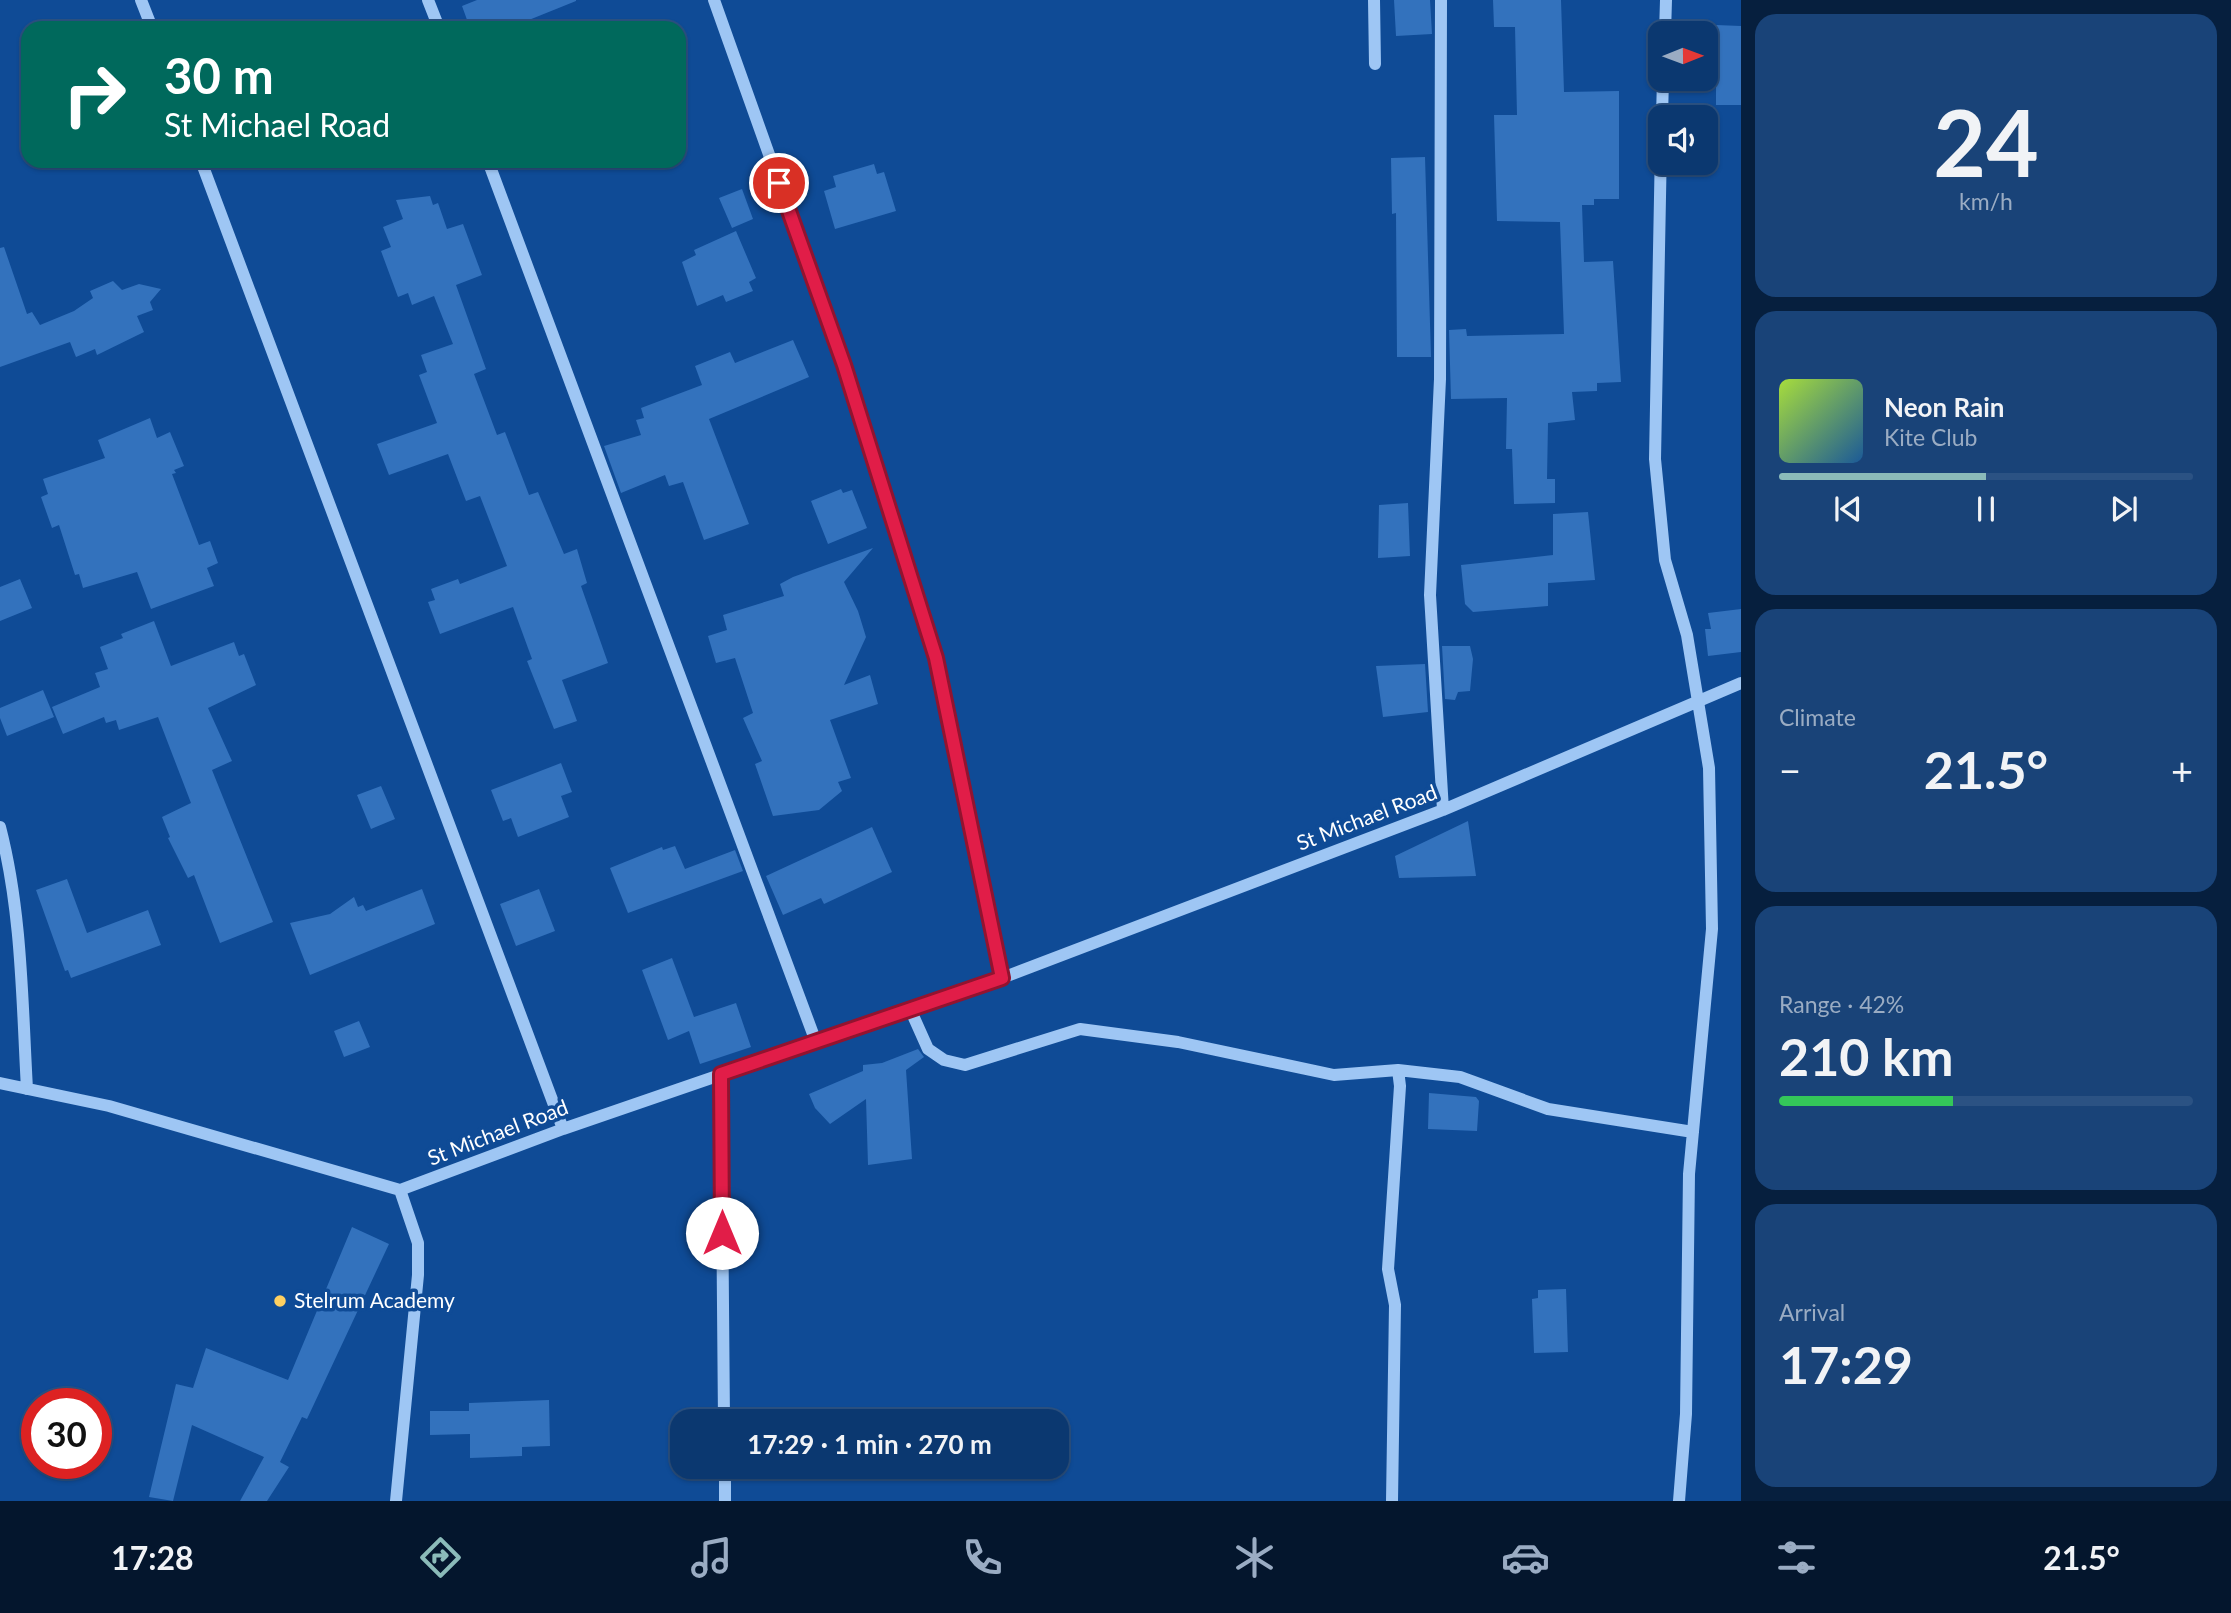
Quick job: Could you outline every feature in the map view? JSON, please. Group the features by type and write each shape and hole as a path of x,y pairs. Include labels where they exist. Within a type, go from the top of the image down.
{"street":[{"path":"141,0 149,21"},
{"path":"428,0 436,21"},
{"path":"714,0 844,365 936,658 1002,978"},
{"path":"1374,0 1375,64"},
{"path":"1441,0 1440,379 1430,595 1443,810"},
{"path":"1665,21 1666,0"},
{"path":"204,168 563,1129"},
{"path":"491,168 816,1042"},
{"path":"1660,175 1655,459 1665,560 1688,635 1709,768 1712,929 1689,1174 1686,1414 1679,1501"},
{"name":"St Michael Road","path":"400,1190 563,1129 1002,978 1443,810 1741,683"},
{"path":"0,827 11,869 22,971 27,1089"},
{"path":"911,1011 928,1049 944,1060 965,1065 1080,1030 1178,1042 1334,1075 1398,1070 1460,1077 1548,1109 1693,1132"},
{"path":"1392,1501 1395,1305 1388,1269 1400,1086 1398,1070"},
{"path":"721,1074 724,1409"},
{"path":"0,1083 108,1106 400,1190 418,1243 418,1275 396,1501"},
{"path":"725,1479 725,1501"}],"building":[{"path":"477,0 576,0 526,21 467,21 462,6"},
{"path":"1394,0 1430,0 1432,34 1396,36"},
{"path":"1493,0 1561,0 1564,92 1619,91 1619,199 1594,199 1594,205 1582,205 1584,262 1613,261 1621,382 1597,383 1597,391 1572,392 1575,420 1548,423 1547,479 1555,479 1555,503 1514,504 1512,449 1506,449 1507,398 1451,399 1449,330 1466,329 1467,336 1564,334 1560,222 1497,221 1494,115 1517,115 1515,27 1494,27"},
{"path":"1718,25 1741,26 1741,105 1716,105"},
{"path":"1425,157 1431,357 1397,357 1396,213 1392,214 1391,158"},
{"path":"874,164 877,174 884,172 896,211 835,229 824,191 836,187 833,176"},
{"path":"742,189 753,219 732,228 719,198"},
{"path":"430,196 433,205 438,203 447,229 463,224 482,275 456,285 486,369 474,374 497,435 505,432 529,495 538,492 564,554 577,549 587,583 581,586 608,663 562,680 577,721 554,729 527,661 532,659 513,607 440,634 428,602 435,600 431,589 458,579 460,584 507,566 480,496 466,501 448,454 389,475 377,444 437,423 419,375 427,372 421,355 453,344 434,296 412,305 408,293 398,297 381,251 391,247 383,227 403,219 396,200"},
{"path":"736,231 756,278 749,282 753,291 726,302 723,295 697,306 682,262 696,255 694,250"},
{"path":"4,247 27,314 32,312 40,325 74,311 93,298 90,291 113,281 122,290 139,284 161,289 150,302 153,310 137,316 144,332 97,355 95,349 76,357 70,342 0,367 0,248"},
{"path":"793,340 809,377 709,419 749,524 704,540 683,482 669,486 665,475 621,493 604,446 641,435 636,420 644,418 641,408 702,385 695,366 730,352 735,363"},
{"path":"150,418 157,438 170,432 184,466 174,470 176,473 172,474 199,545 210,541 218,563 207,568 214,586 151,609 137,572 83,588 79,574 75,575 59,525 52,528 41,497 48,494 43,479 105,458 98,440"},
{"path":"841,489 843,493 852,490 867,528 828,544 811,501"},
{"path":"1408,503 1410,556 1378,558 1379,505"},
{"path":"1588,512 1595,580 1548,583 1548,606 1473,612 1465,604 1461,565 1553,555 1553,514"},
{"path":"873,548 844,582 858,611 866,637 844,685 870,675 878,704 830,720 851,778 838,782 842,791 819,810 773,816 755,764 762,761 743,718 753,713 735,658 716,663 708,636 727,630 723,615 784,596 780,584 793,577"},
{"path":"20,579 32,608 0,621 0,587"},
{"path":"1741,609 1741,652 1708,656 1705,629 1711,629 1708,613"},
{"path":"154,621 171,666 234,642 239,656 244,654 256,685 208,708 232,761 212,770 273,922 220,943 194,875 188,878 168,838 170,837 162,817 191,803 158,717 119,730 116,720 106,723 104,717 63,734 52,707 100,687 95,673 108,669 100,647 123,638 121,634"},
{"path":"1442,646 1470,646 1473,659 1470,691 1458,692 1455,700 1445,699"},
{"path":"1425,664 1428,712 1383,717 1376,666"},
{"path":"43,690 54,717 7,736 0,718 0,708"},
{"path":"561,763 572,792 561,796 569,817 518,837 511,818 503,821 491,790"},
{"path":"381,786 395,819 371,829 357,795"},
{"path":"1468,821 1476,876 1399,878 1395,856"},
{"path":"872,827 892,872 824,904 821,898 783,915 766,876"},
{"path":"675,846 685,869 735,850 743,871 628,913 610,868 662,847 663,850"},
{"path":"67,879 87,933 148,910 161,945 71,978 68,970 65,971 36,890"},
{"path":"422,889 435,924 310,975 290,923 330,914 354,897 358,907 363,905 366,911"},
{"path":"539,889 555,931 516,946 500,904"},
{"path":"672,958 694,1017 736,1003 751,1047 700,1064 689,1031 668,1040 642,970"},
{"path":"359,1021 370,1047 344,1057 334,1031"},
{"path":"918,1049 924,1057 906,1070 912,1159 868,1165 866,1099 830,1124 815,1108 809,1094 863,1071 863,1065 882,1063"},
{"path":"1429,1093 1476,1097 1479,1101 1477,1131 1428,1129"},
{"path":"352,1227 389,1244 307,1419 302,1417 280,1462 289,1467 267,1501 240,1501 264,1457 192,1425 173,1501 149,1497 176,1384 193,1388 206,1348 288,1380"},
{"path":"1566,1289 1568,1352 1534,1353 1532,1299 1538,1298 1538,1290"},
{"path":"549,1400 550,1446 522,1447 522,1456 470,1458 470,1434 430,1435 430,1411 469,1411 469,1403"}],"place":[{"name":"Stelrum Academy","path":"280,1301"}],"route":[{"path":"722,1233 721,1074 1002,978 936,658 844,365 779,183"}]}
